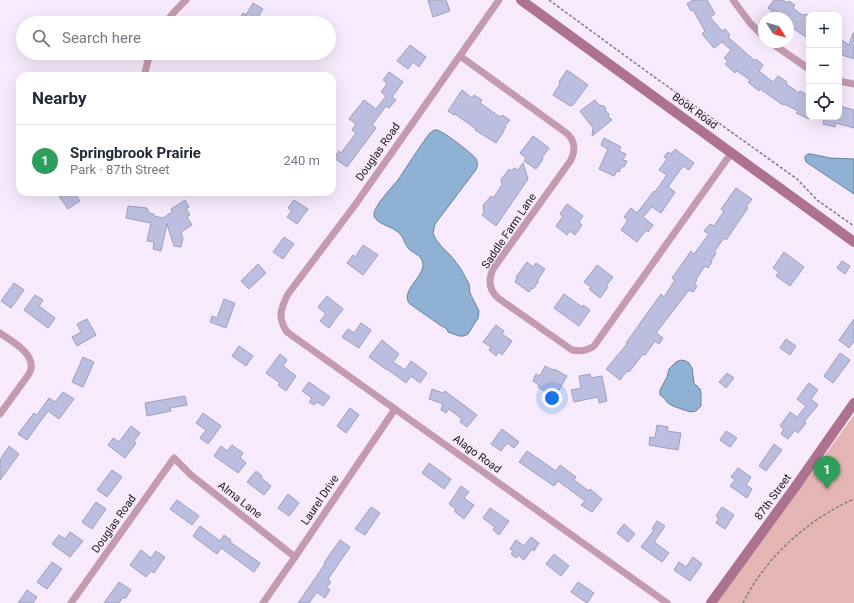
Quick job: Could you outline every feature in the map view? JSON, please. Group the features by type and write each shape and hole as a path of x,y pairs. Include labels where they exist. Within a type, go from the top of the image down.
{"street":[{"path":"171,16 186,0"},
{"name":"Douglas Road","path":"280,318 283,305 288,294 355,204 499,0"},
{"name":"Book Road","path":"521,0 854,242"},
{"path":"733,0 750,23 758,31"},
{"path":"779,48 806,67"},
{"name":"Saddle Farm Lane","path":"460,56 569,134 573,142 574,151 571,160 493,269 490,280 491,290 496,296 572,350 584,351 594,346 732,152"},
{"path":"145,72 148,60"},
{"path":"842,82 854,84"},
{"name":"Alago Road","path":"280,318 282,325 287,332 667,603"},
{"path":"0,333 26,352 30,358 32,367 29,374 0,414"},
{"name":"87th Street","path":"711,603 854,403"},
{"name":"Laurel Drive","path":"263,603 395,409"},
{"name":"Douglas Road","path":"71,603 174,458"},
{"name":"Alma Lane","path":"174,458 191,475 295,557"}],"path":[{"path":"549,0 797,179 817,200 854,226"},
{"path":"743,603 756,580 779,551 792,539 832,510 854,499"}],"shaded area":[{"path":"854,415 854,603 717,603"}],"water":[{"path":"434,130 440,131 458,143 474,156 477,164 475,171 435,224 433,233 441,246 461,269 469,284 470,293 479,311 478,318 468,334 464,336 459,336 448,332 447,329 410,304 407,299 408,295 410,289 420,274 423,264 422,261 409,249 398,232 379,222 374,217 377,206 398,180 429,134"},
{"path":"808,154 830,158 854,159 854,194 806,162 805,156"},
{"path":"681,360 689,363 692,368 694,383 700,389 701,406 696,411 691,412 673,406 660,395 660,390 667,377 669,369 676,362"}],"building":[{"path":"428,0 442,0 442,2 446,0 450,11 433,17"},
{"path":"693,0 707,0 715,14 710,17 722,31 725,29 730,35 728,37 755,61 756,59 763,65 759,71 773,82 778,76 799,93 800,91 806,94 806,118 796,113 798,111 784,104 783,105 760,89 759,91 748,82 750,80 737,71 735,73 725,64 728,61 724,58 731,50 722,42 714,48 702,34 705,31 693,10 691,11 687,4"},
{"path":"774,0 783,0 788,3 789,1 795,5 793,8 802,15 806,14 806,37 794,29 794,12 773,12 768,8"},
{"path":"253,3 263,9 258,16 241,16 243,13 246,15"},
{"path":"854,33 854,59 842,55 842,40 849,45"},
{"path":"410,45 426,57 419,67 413,62 408,69 397,61"},
{"path":"567,70 588,85 573,105 570,106 553,95"},
{"path":"389,72 403,82 392,97 396,100 389,108 386,106 372,125 376,128 347,167 336,159 336,155 339,151 341,153 356,133 352,130 356,124 349,119 364,100 376,109 386,96 381,92 387,84 383,80"},
{"path":"462,90 472,98 474,95 482,100 480,103 500,117 502,115 510,120 496,143 475,130 476,129 455,114 454,115 448,111"},
{"path":"595,100 599,105 606,108 605,110 609,114 608,116 612,120 592,136 593,128 580,111"},
{"path":"842,107 854,110 854,128 836,123 835,127 823,124 824,120 842,120"},
{"path":"533,136 549,148 536,169 524,161 526,158 520,153"},
{"path":"604,138 621,147 619,151 626,154 623,160 627,161 624,167 622,166 619,172 617,171 614,176 599,169 608,149 601,145"},
{"path":"675,149 694,163 689,170 683,166 668,187 675,192 661,213 652,207 643,217 653,225 648,232 646,230 637,242 621,230 628,220 624,217 631,208 637,213 654,191 655,192 667,175 659,170 667,159 664,157 668,152 671,154"},
{"path":"523,163 528,179 496,226 482,215 484,212 483,205 491,196 493,198 502,185 501,179 509,169 512,171 514,168 518,170"},
{"path":"736,188 752,199 746,207 748,208 726,240 724,238 714,252 716,253 708,268 705,266 696,279 697,280 694,284 697,286 693,292 689,290 656,333 663,338 659,344 655,341 645,355 643,354 629,372 627,371 620,380 606,369 627,344 626,343 661,294 664,297 675,280 672,278 691,251 694,254 709,234 704,231 710,224 714,226 724,211 721,209"},
{"path":"59,196 77,196 80,201 68,209"},
{"path":"185,200 189,207 186,209 190,215 187,217 192,225 181,232 183,238 181,247 174,246 167,224 161,251 153,249 154,242 147,241 151,223 126,218 128,206 147,208 149,213 163,218 172,212 171,209"},
{"path":"294,200 308,209 297,224 287,217 292,210 288,208"},
{"path":"567,204 583,216 579,222 582,225 575,235 570,231 567,235 556,226 563,216 560,214"},
{"path":"284,237 294,244 283,259 273,252"},
{"path":"363,245 378,255 363,275 347,263 353,255 355,257"},
{"path":"784,252 804,267 790,286 776,276 779,272 773,268"},
{"path":"842,261 850,266 845,274 837,268"},
{"path":"527,262 533,267 536,263 545,269 537,281 538,282 529,292 515,282 516,277"},
{"path":"258,264 266,273 249,289 241,281"},
{"path":"597,265 613,277 606,286 608,287 600,298 589,289 591,287 584,282"},
{"path":"14,283 24,290 11,308 1,301"},
{"path":"564,294 582,307 583,305 590,310 579,326 554,308"},
{"path":"35,295 43,300 39,306 55,318 48,328 24,310"},
{"path":"327,296 343,309 329,328 320,321 326,314 318,307"},
{"path":"224,299 235,303 226,328 210,322 212,316 217,318"},
{"path":"87,319 96,335 77,346 72,337 81,332 77,324"},
{"path":"854,319 854,341 849,348 839,340"},
{"path":"361,323 371,330 359,348 342,337 348,329 354,333"},
{"path":"496,325 504,331 502,334 512,341 502,355 499,352 496,356 489,350 491,347 483,342"},
{"path":"786,339 796,346 790,355 780,348"},
{"path":"382,340 399,354 393,362 405,370 411,361 427,373 420,383 411,376 406,383 369,357"},
{"path":"239,346 253,356 246,366 232,356"},
{"path":"840,353 850,360 833,383 824,376"},
{"path":"280,354 287,360 283,366 296,376 286,391 278,385 280,383 266,373"},
{"path":"83,357 94,362 83,387 72,382"},
{"path":"545,366 567,376 555,397 538,387 539,385 533,381 536,374 540,376"},
{"path":"727,373 734,378 726,388 719,382"},
{"path":"590,374 591,378 602,376 607,401 599,403 598,397 574,402 571,390 581,388 579,376"},
{"path":"309,382 330,397 323,406 317,402 314,405 309,402 312,398 302,391"},
{"path":"809,383 818,390 811,399 818,405 804,422 806,423 798,433 795,430 788,439 781,434 784,429 780,426 790,412 797,417 806,406 797,399"},
{"path":"432,389 443,393 445,391 477,415 467,427 460,422 462,419 449,409 446,413 441,410 443,404 429,399"},
{"path":"63,392 74,399 59,419 48,411 27,440 18,434 34,413 37,415 49,398 55,402"},
{"path":"185,396 187,405 170,408 171,411 147,416 145,403"},
{"path":"350,408 359,415 346,433 337,426"},
{"path":"203,413 221,426 208,444 200,438 206,430 196,423"},
{"path":"657,425 668,427 667,431 681,433 678,450 649,445 650,437 655,438"},
{"path":"131,426 140,433 134,441 136,443 125,458 108,445 113,438 119,442"},
{"path":"502,429 519,442 514,448 507,443 501,451 491,444"},
{"path":"726,431 737,438 730,447 720,440"},
{"path":"774,444 782,450 766,471 759,466"},
{"path":"232,445 243,453 240,458 246,463 238,473 214,456 221,446 227,451"},
{"path":"9,446 19,454 0,480 0,460"},
{"path":"527,451 556,471 560,465 576,477 574,480 589,491 590,489 602,499 592,512 581,505 585,501 558,481 554,486 519,462"},
{"path":"429,463 451,479 444,489 422,473"},
{"path":"738,468 751,477 746,485 752,489 747,498 730,486 735,480 731,477"},
{"path":"112,470 122,477 107,497 97,490"},
{"path":"256,471 262,476 261,478 271,486 264,495 247,482"},
{"path":"461,486 469,492 464,498 474,505 464,519 454,511 456,509 449,504"},
{"path":"288,494 299,503 289,516 278,508"},
{"path":"177,500 199,516 192,525 170,509"},
{"path":"96,502 106,509 92,529 82,522"},
{"path":"371,507 380,513 365,535 355,529"},
{"path":"722,507 734,515 725,529 716,523 719,518 716,516"},
{"path":"490,508 509,521 499,535 493,530 495,527 483,518"},
{"path":"657,521 665,526 654,542 669,553 662,562 641,547 654,530 652,529"},
{"path":"624,524 635,534 628,542 617,533"},
{"path":"200,526 220,541 224,535 231,540 230,542 260,563 254,572 221,548 217,554 193,536"},
{"path":"70,532 83,541 70,557 52,544 59,535 65,539"},
{"path":"531,537 539,543 534,551 532,549 524,560 518,555 516,558 511,554 513,551 510,549 516,540 524,546"},
{"path":"340,540 350,547 328,579 331,582 327,587 330,590 325,598 317,592 309,603 298,603 325,564 324,563"},
{"path":"141,550 151,558 156,551 165,557 154,573 151,571 146,577 130,565"},
{"path":"554,554 569,566 561,576 546,564"},
{"path":"693,557 702,564 690,581 674,570 679,562 686,567"},
{"path":"52,562 62,569 47,589 37,582"},
{"path":"119,582 131,590 125,599 123,597 119,603 104,603"},
{"path":"578,582 594,593 587,603 571,592"},
{"path":"27,590 37,597 33,603 18,603"}],"place":[{"name":"Springbrook Prairie","path":"827,489"}]}
